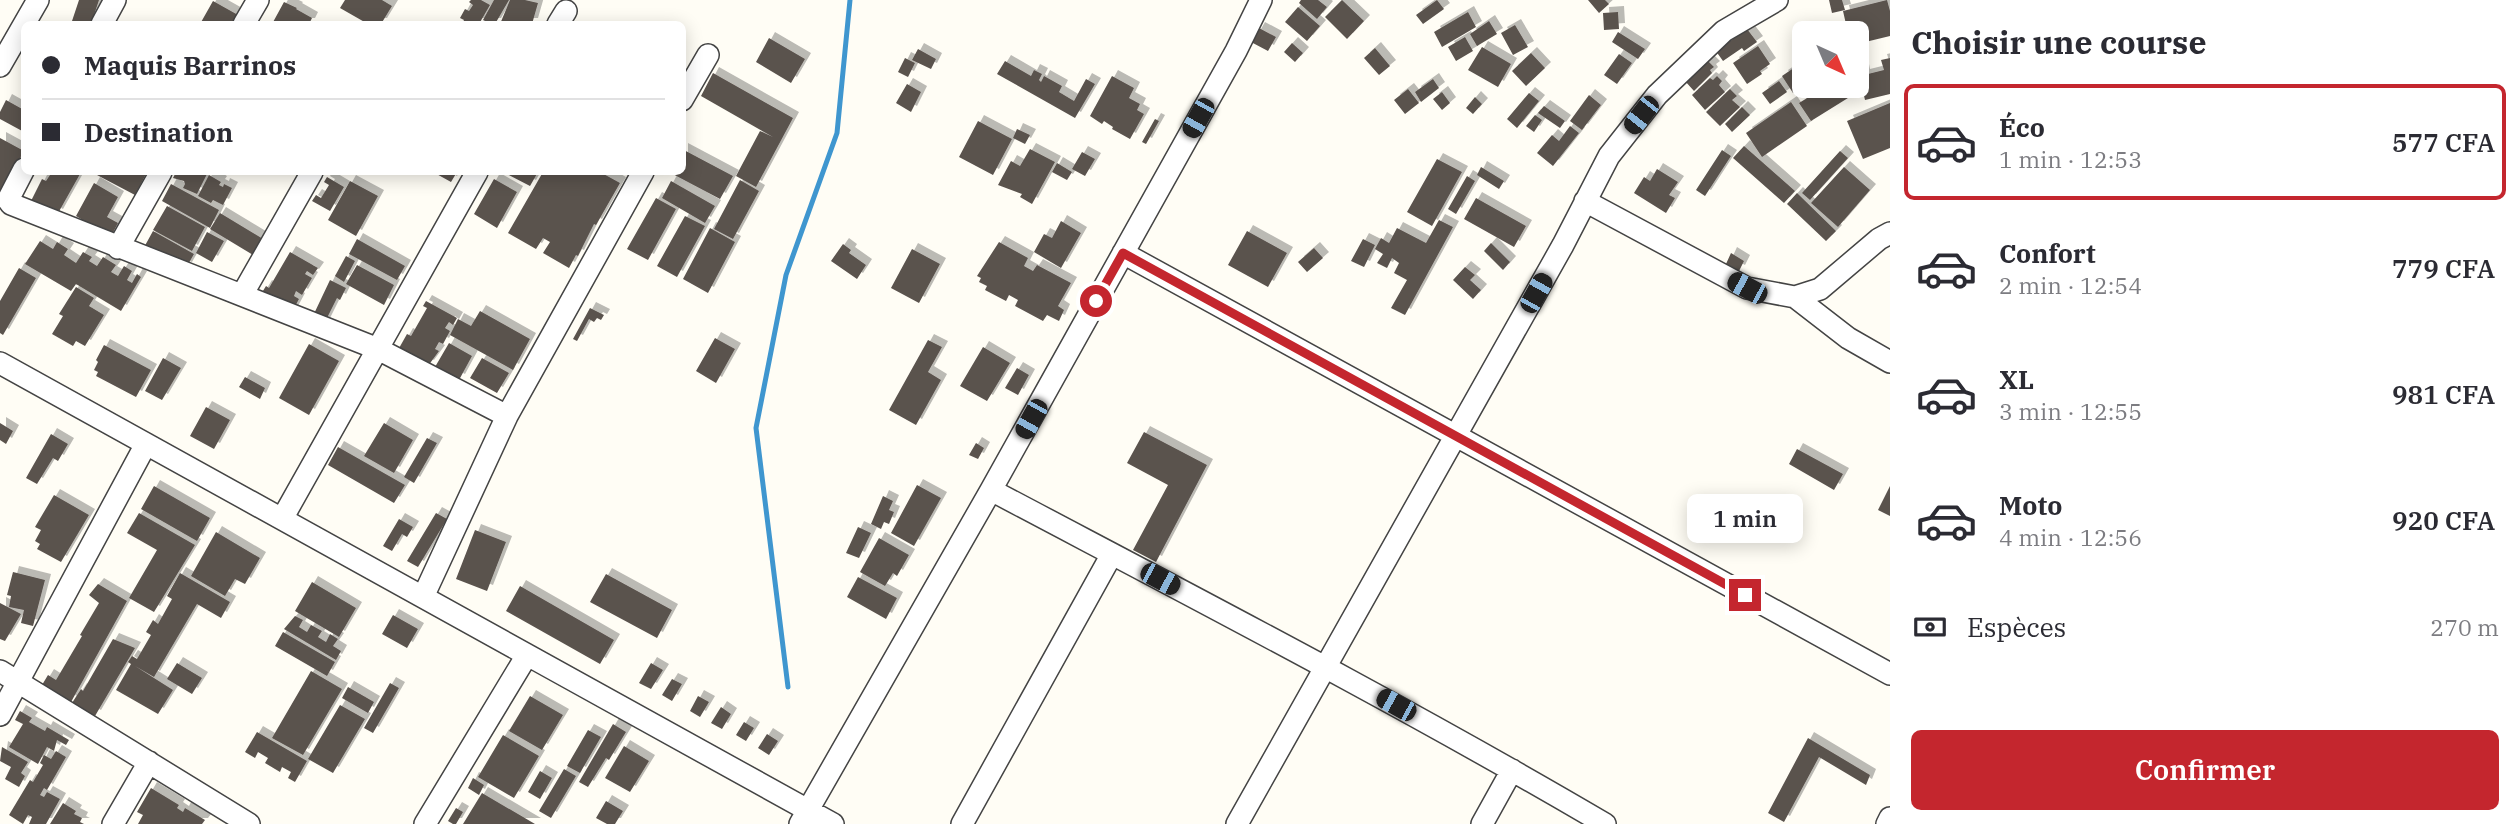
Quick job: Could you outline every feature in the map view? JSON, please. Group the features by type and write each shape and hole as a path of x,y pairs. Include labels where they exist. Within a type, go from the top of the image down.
{"street":[{"path":"24,21 38,0"},
{"path":"104,21 115,0"},
{"path":"246,21 258,0"},
{"path":"804,817 992,490 1236,51 1261,0"},
{"path":"1237,824 1609,156 1657,95 1724,31 1777,0"},
{"path":"3,51 21,25"},
{"path":"686,93 708,55"},
{"path":"21,175 8,200 11,205 378,349 507,416"},
{"path":"118,248 159,175"},
{"path":"242,295 310,175"},
{"path":"282,519 475,175"},
{"path":"423,597 507,416 641,175"},
{"path":"1585,201 1747,288 1796,297 1848,338 1890,362"},
{"path":"1796,297 1820,289 1879,239 1890,233"},
{"path":"1123,253 1890,674"},
{"path":"0,363 527,655 804,817 832,824"},
{"path":"0,715 146,444"},
{"path":"992,490 1326,667 1605,824"},
{"path":"962,824 1112,554"},
{"path":"426,824 527,655"},
{"path":"0,671 249,824"},
{"path":"113,824 149,762"},
{"path":"1482,824 1512,770"},
{"path":"1887,824 1890,818"}],"building":[{"path":"79,0 99,0 92,21 72,21"},
{"path":"345,0 382,0 392,6 383,21 363,21 340,8"},
{"path":"481,0 490,5 481,21 464,21 460,18 465,9 469,11 473,5 469,2"},
{"path":"494,0 509,0 497,21 483,20"},
{"path":"510,0 538,3 533,21 501,21"},
{"path":"1301,0 1318,0 1327,7 1317,19 1299,3"},
{"path":"1342,0 1364,21 1347,39 1325,17"},
{"path":"1437,0 1444,9 1423,24 1416,15"},
{"path":"1588,0 1605,0 1609,4 1599,13"},
{"path":"1829,0 1842,0 1845,10 1832,13"},
{"path":"1887,0 1890,36 1869,41 1869,21 1845,21 1843,11"},
{"path":"213,1 238,15 235,21 202,21"},
{"path":"284,2 312,18 310,21 274,21"},
{"path":"1298,7 1320,26 1307,41 1285,22"},
{"path":"1468,12 1476,27 1442,47 1434,32"},
{"path":"1618,12 1619,29 1604,30 1603,13"},
{"path":"1489,21 1497,34 1477,46 1470,34"},
{"path":"1515,25 1528,47 1513,55 1501,33"},
{"path":"1259,28 1276,37 1268,51 1251,42"},
{"path":"1747,29 1757,42 1723,61 1713,47 1723,40 1726,44"},
{"path":"1618,32 1645,49 1638,59 1612,42"},
{"path":"1465,37 1473,51 1456,61 1448,47"},
{"path":"769,38 805,59 791,83 756,62"},
{"path":"1292,43 1303,53 1295,62 1284,52"},
{"path":"1758,46 1770,64 1760,71 1762,74 1747,84 1733,63"},
{"path":"1482,47 1511,64 1498,87 1468,70"},
{"path":"1375,48 1390,66 1379,75 1364,58"},
{"path":"918,49 936,59 931,69 912,60"},
{"path":"1531,53 1545,68 1526,86 1512,71"},
{"path":"1619,54 1632,63 1617,84 1604,75"},
{"path":"905,58 915,63 908,77 898,72"},
{"path":"1890,58 1890,94 1865,100 1869,98 1869,74 1884,70 1881,60"},
{"path":"1707,60 1714,67 1710,70 1712,73 1694,91 1685,81"},
{"path":"1005,61 1031,76 1034,70 1042,74 1039,80 1041,82 1044,76 1062,86 1059,92 1074,101 1086,79 1095,84 1075,118 997,74"},
{"path":"1792,69 1792,91 1782,76"},
{"path":"713,73 793,118 756,187 736,176 760,131 773,137 701,96"},
{"path":"1112,76 1134,88 1129,98 1140,104 1137,110 1144,114 1130,139 1104,121 1102,124 1090,116"},
{"path":"1717,76 1722,81 1719,85 1725,92 1705,110 1692,95 1710,78 1713,80"},
{"path":"1433,79 1439,88 1421,102 1415,92"},
{"path":"1779,81 1787,92 1770,104 1762,93"},
{"path":"907,84 921,92 911,112 896,103"},
{"path":"1408,89 1419,103 1405,114 1394,100"},
{"path":"1730,89 1737,96 1732,100 1740,107 1720,126 1706,112"},
{"path":"1442,92 1450,103 1442,110 1433,99"},
{"path":"1529,93 1539,101 1517,128 1507,119"},
{"path":"1589,95 1601,105 1582,130 1570,121"},
{"path":"1475,97 1482,104 1473,114 1466,108"},
{"path":"1807,98 1848,98 1811,121 1799,103"},
{"path":"6,100 21,108 21,130 0,119 0,112"},
{"path":"1791,102 1807,126 1762,157 1746,133"},
{"path":"1890,103 1890,148 1863,159 1847,121"},
{"path":"1544,106 1565,121 1560,128 1538,113"},
{"path":"1742,107 1750,115 1732,132 1725,124"},
{"path":"1535,115 1542,120 1534,132 1526,126"},
{"path":"1155,119 1159,121 1146,144 1142,142"},
{"path":"978,121 1012,139 993,175 959,157"},
{"path":"1570,126 1579,133 1553,166 1537,153 1552,135 1559,141"},
{"path":"1017,129 1030,135 1025,144 1013,138"},
{"path":"0,138 21,149 21,156 0,194"},
{"path":"1744,146 1795,191 1784,203 1733,158"},
{"path":"1030,149 1055,162 1032,204 1020,197 1022,194 998,185 1011,161 1020,166"},
{"path":"1722,150 1731,156 1705,196 1696,190"},
{"path":"686,151 733,176 720,199 675,175 686,175"},
{"path":"1840,151 1848,158 1810,200 1802,193"},
{"path":"1082,152 1095,159 1085,176 1072,169"},
{"path":"1437,159 1462,172 1432,226 1407,212"},
{"path":"1057,163 1072,172 1067,180 1052,172"},
{"path":"1481,167 1504,181 1499,189 1477,175"},
{"path":"1844,167 1870,190 1838,227 1811,203"},
{"path":"1657,169 1678,182 1669,195 1675,198 1666,213 1634,193 1644,177 1650,181"},
{"path":"50,175 79,175 57,215 31,201 42,179 46,181"},
{"path":"97,175 145,175 135,195"},
{"path":"174,175 206,175 197,194 183,188 184,181 173,178"},
{"path":"209,175 221,182 219,185 232,188 223,205 213,200 211,203 198,196"},
{"path":"438,175 455,175 451,182"},
{"path":"509,175 536,175 530,186"},
{"path":"541,175 605,175 620,183 569,268 543,253 550,242 543,238 536,249 508,233"},
{"path":"1467,176 1475,181 1456,214 1448,209"},
{"path":"327,177 344,187 330,211 312,201 316,195 321,198 329,185 324,182"},
{"path":"494,179 517,192 497,228 474,214"},
{"path":"740,180 759,191 733,239 714,229"},
{"path":"350,181 378,196 356,236 328,220"},
{"path":"671,181 715,206 705,223 662,198"},
{"path":"94,183 118,197 107,217 118,223 109,240 78,223 81,219 76,216"},
{"path":"171,184 219,210 210,228 162,201"},
{"path":"1797,193 1836,231 1826,241 1787,204"},
{"path":"656,198 676,209 648,260 627,249"},
{"path":"1476,198 1526,226 1514,247 1464,219"},
{"path":"167,206 205,227 192,251 153,230"},
{"path":"220,213 268,242 258,258 210,229"},
{"path":"685,216 705,226 677,277 657,266"},
{"path":"1439,220 1453,227 1405,315 1391,308 1407,280 1394,273 1399,263 1392,258 1387,268 1377,263 1383,254 1375,249 1381,238 1389,243 1397,228 1426,243"},
{"path":"1061,221 1081,233 1061,268 1034,252 1044,234 1052,238"},
{"path":"710,228 735,242 708,293 683,279"},
{"path":"153,231 194,254 186,268 142,251"},
{"path":"1247,231 1287,253 1268,287 1228,265"},
{"path":"207,232 224,241 212,262 196,253"},
{"path":"357,239 405,266 397,280 349,254"},
{"path":"1363,239 1375,245 1364,267 1351,261"},
{"path":"40,241 53,249 57,242 68,249 64,255 76,263 83,252 92,257 89,261 97,266 103,257 116,265 111,272 118,276 124,266 132,271 127,280 132,283 137,274 141,277 121,311 76,284 71,291 25,264"},
{"path":"999,242 1028,258 1024,266 1033,271 1037,265 1071,283 1058,306 1064,310 1059,321 1047,315 1043,321 1015,306 1018,300 1009,295 1006,301 985,290 987,286 979,282 981,278 977,276"},
{"path":"1491,243 1510,262 1503,270 1484,251"},
{"path":"843,244 851,250 849,253 866,265 857,279 831,261"},
{"path":"1314,248 1323,258 1307,272 1298,262"},
{"path":"912,249 940,264 919,303 891,288"},
{"path":"290,252 318,268 313,275 307,271 305,274 312,278 302,295 296,291 294,296 299,299 292,312 258,299 266,286 269,288"},
{"path":"1731,253 1744,261 1739,271 1726,264"},
{"path":"346,256 355,261 344,282 335,276"},
{"path":"357,265 394,285 384,305 346,284"},
{"path":"1465,267 1475,275 1470,280 1481,290 1473,299 1453,280"},
{"path":"19,268 36,278 3,335 0,333 0,301"},
{"path":"330,280 346,288 340,300 337,298 324,324 312,318"},
{"path":"76,287 94,298 89,306 104,315 85,346 76,341 73,346 52,334 63,316 59,314"},
{"path":"426,301 457,318 453,325 449,322 445,328 450,331 443,344 439,342 435,349 439,351 428,366 398,350 407,334 411,336 427,308 423,306"},
{"path":"590,308 604,315 601,320 597,318 594,322 589,319 577,341 573,339"},
{"path":"480,311 530,339 513,370 450,335 458,319 471,326"},
{"path":"715,338 735,349 716,383 696,371"},
{"path":"928,340 942,347 928,372 941,380 916,425 889,410"},
{"path":"449,343 472,356 459,380 435,367"},
{"path":"309,344 339,361 309,415 279,398"},
{"path":"104,345 151,370 136,397 96,376 96,360"},
{"path":"983,347 1010,363 987,401 960,386"},
{"path":"163,358 181,368 162,400 145,391"},
{"path":"482,358 509,373 497,393 470,378"},
{"path":"1017,368 1029,375 1018,395 1005,388"},
{"path":"245,377 265,388 260,399 239,387"},
{"path":"206,407 230,420 214,449 190,436"},
{"path":"0,423 13,431 6,444 0,440"},
{"path":"384,423 413,440 394,473 364,456"},
{"path":"1144,432 1207,465 1156,562 1133,550 1168,485 1127,463"},
{"path":"51,434 68,444 58,461 53,458 37,484 26,478"},
{"path":"427,438 437,443 414,483 404,477"},
{"path":"976,443 984,448 978,459 969,455"},
{"path":"338,447 405,485 394,503 328,465"},
{"path":"1797,449 1843,474 1834,490 1789,464"},
{"path":"917,485 941,498 914,546 891,533"},
{"path":"154,486 210,518 197,541 141,509"},
{"path":"1890,486 1890,516 1878,510"},
{"path":"54,495 89,515 61,562 37,549 40,544 35,541 41,530 35,527"},
{"path":"883,496 893,501 889,510 894,512 889,524 884,522 881,529 871,524"},
{"path":"139,513 195,545 154,612 129,598 157,550 127,533"},
{"path":"436,513 447,519 418,567 407,561"},
{"path":"399,519 413,527 407,537 402,534 392,551 383,546"},
{"path":"858,527 871,533 859,558 846,553"},
{"path":"475,530 506,542 487,591 456,579"},
{"path":"216,532 260,558 245,584 235,579 225,596 191,576"},
{"path":"879,538 909,555 897,576 893,573 885,586 860,572"},
{"path":"13,572 45,580 33,626 21,623 24,610 9,607 11,596 7,595"},
{"path":"180,573 230,602 221,618 197,604 154,677 135,666 173,690 158,714 116,690 131,664 128,662 132,656 137,659 151,635 146,632 153,620 158,624 172,599 167,596"},
{"path":"606,574 672,610 657,638 590,602"},
{"path":"858,577 897,598 886,619 847,597"},
{"path":"312,582 356,608 339,637 295,611"},
{"path":"98,584 127,601 71,702 42,685 48,675 56,680 82,636 80,635 99,603 89,595"},
{"path":"520,586 614,640 600,664 506,611"},
{"path":"0,603 21,614 5,641 0,639"},
{"path":"393,615 418,629 407,648 382,634"},
{"path":"295,616 303,620 299,627 307,632 311,625 322,631 318,637 326,642 330,634 338,639 333,646 341,651 336,660 284,629"},
{"path":"283,632 335,662 327,676 275,646"},
{"path":"113,639 135,648 95,716 72,703 81,689 83,691"},
{"path":"177,663 202,678 192,694 167,679"},
{"path":"651,663 663,670 651,689 639,683"},
{"path":"311,671 342,689 303,755 272,738"},
{"path":"672,679 682,684 672,701 662,695"},
{"path":"390,683 399,688 373,733 364,728"},
{"path":"348,687 374,702 368,713 342,698"},
{"path":"530,696 563,715 542,750 509,731"},
{"path":"698,696 709,702 700,717 690,711"},
{"path":"340,705 365,719 333,773 308,759"},
{"path":"721,707 731,714 722,729 711,723"},
{"path":"20,711 32,718 29,722 45,731 47,727 69,740 66,745 57,740 54,751 47,747 38,764 9,747 23,724 15,720"},
{"path":"744,722 754,728 746,741 736,735"},
{"path":"613,724 626,732 588,787 579,782"},
{"path":"588,730 601,737 580,773 567,766"},
{"path":"257,732 307,761 295,782 288,778 291,772 282,767 280,772 265,763 268,758 258,752 255,758 245,752"},
{"path":"767,734 778,741 769,755 758,748"},
{"path":"503,735 539,756 514,798 478,777"},
{"path":"1808,738 1870,775 1866,785 1819,757 1784,822 1768,813"},
{"path":"624,746 649,761 630,792 605,778"},
{"path":"2,747 28,762 21,773 25,776 19,787 5,779 11,767 0,761"},
{"path":"56,751 66,757 47,790 44,788 40,795 44,797 47,792 60,799 46,824 29,824 32,817 28,815 23,824 9,815 30,780 33,782 43,765 40,763 44,755 51,759"},
{"path":"564,769 576,776 551,818 539,811"},
{"path":"540,771 552,778 540,799 528,792"},
{"path":"473,778 484,785 479,795 468,788"},
{"path":"151,788 179,805 177,808 183,812 185,808 205,820 202,824 138,824 143,815 137,812"},
{"path":"482,793 535,824 463,824"},
{"path":"606,801 623,811 615,824 607,824 596,818"},
{"path":"63,803 76,811 74,814 82,818 80,822 84,824 50,824"},
{"path":"456,808 463,812 456,824 453,824 448,821"}],"waterway":[{"path":"788,687 756,428 786,275 837,133 850,0"}],"route":[{"path":"1096,301 1123,253 1745,595"}]}
